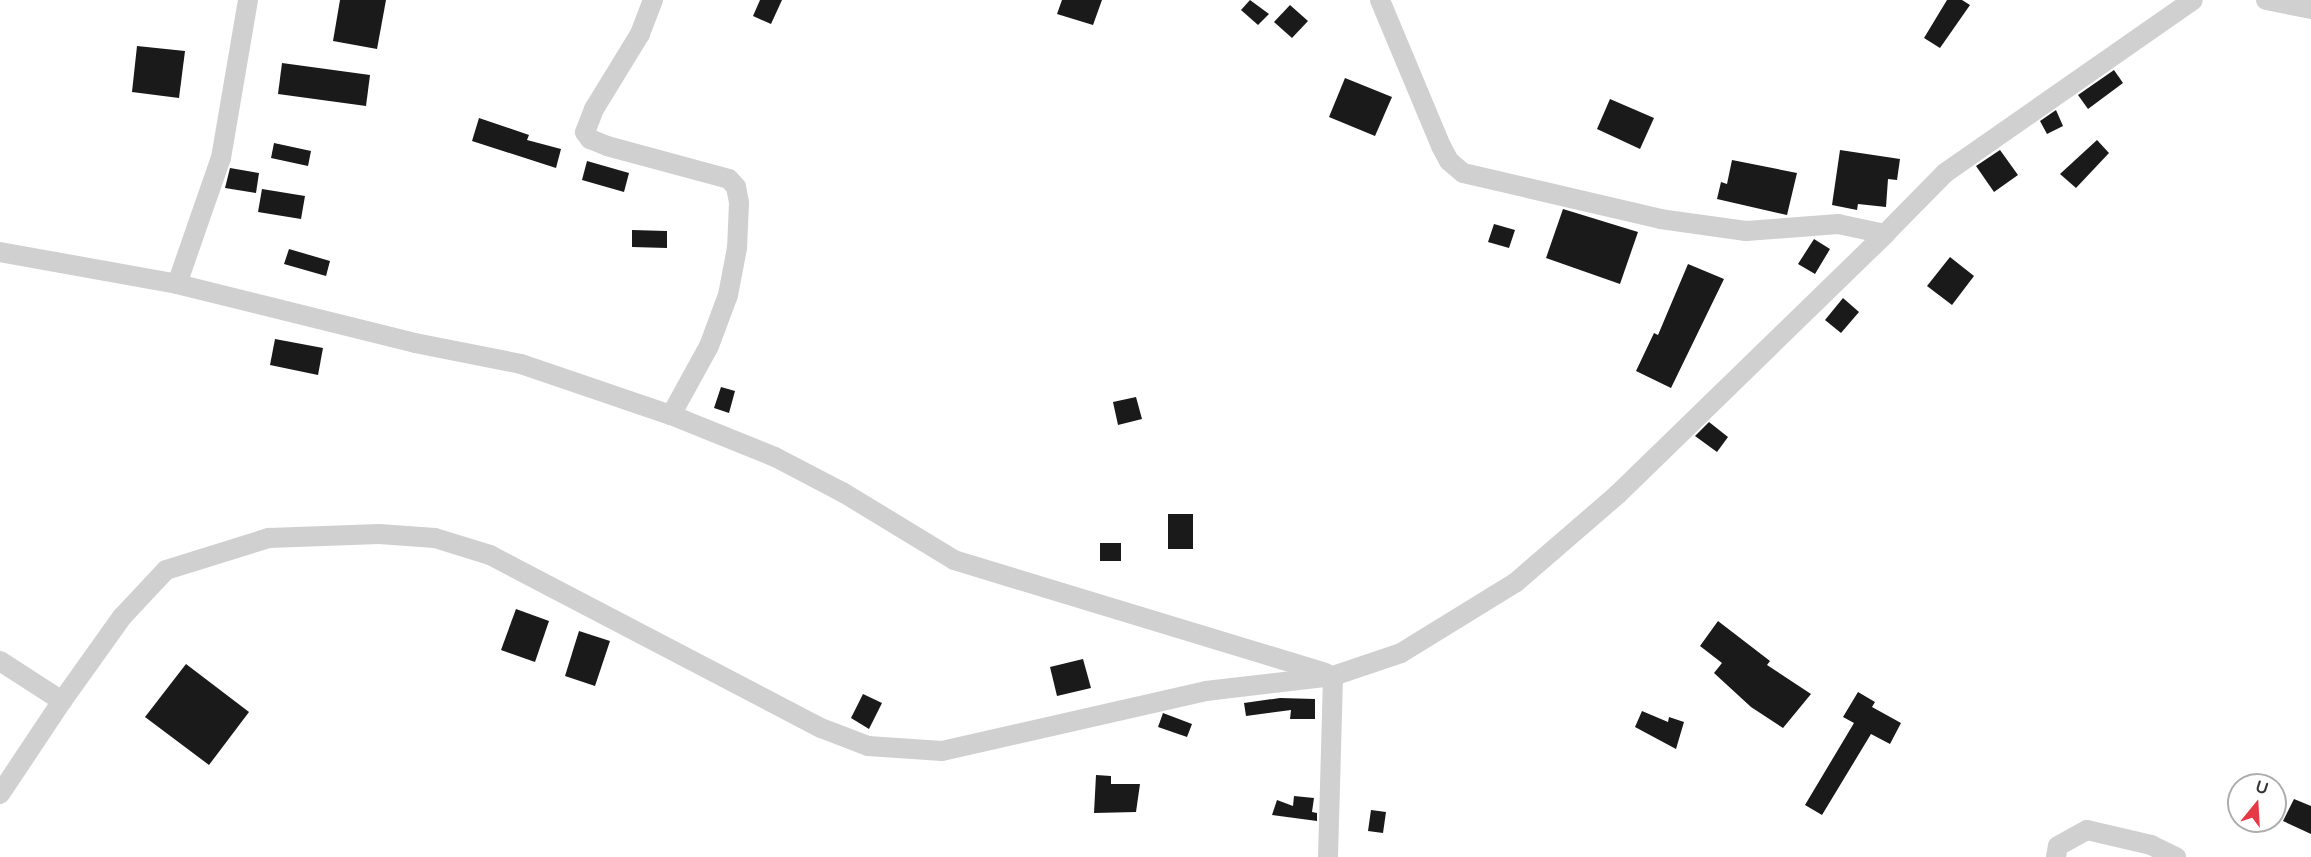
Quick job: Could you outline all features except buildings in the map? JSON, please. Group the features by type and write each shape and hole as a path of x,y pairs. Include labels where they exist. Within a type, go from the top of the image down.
{"street":[{"path":"177,284 221,158 248,0"},
{"path":"653,0 640,34 594,109 585,132 590,139 616,149 729,179 736,187 740,203 728,296 709,346 671,415"},
{"path":"1380,0 1441,146 1449,161 1463,173 1671,220 1746,231 1838,224 1885,234"},
{"path":"0,794 122,617 166,570 269,538 379,534 435,538 490,555 821,728 868,746 942,751 1206,691 1333,676 1401,653 1515,583 1618,494 1945,173 2193,0"},
{"path":"2266,0 2311,9"},
{"path":"0,252 177,284 415,343 521,364 671,415 775,457 844,493 954,560 1333,676"},
{"path":"0,661 62,702"},
{"path":"1329,857 1333,676"},
{"path":"2056,857 2058,846 2087,830 2151,845 2176,857"}]}
